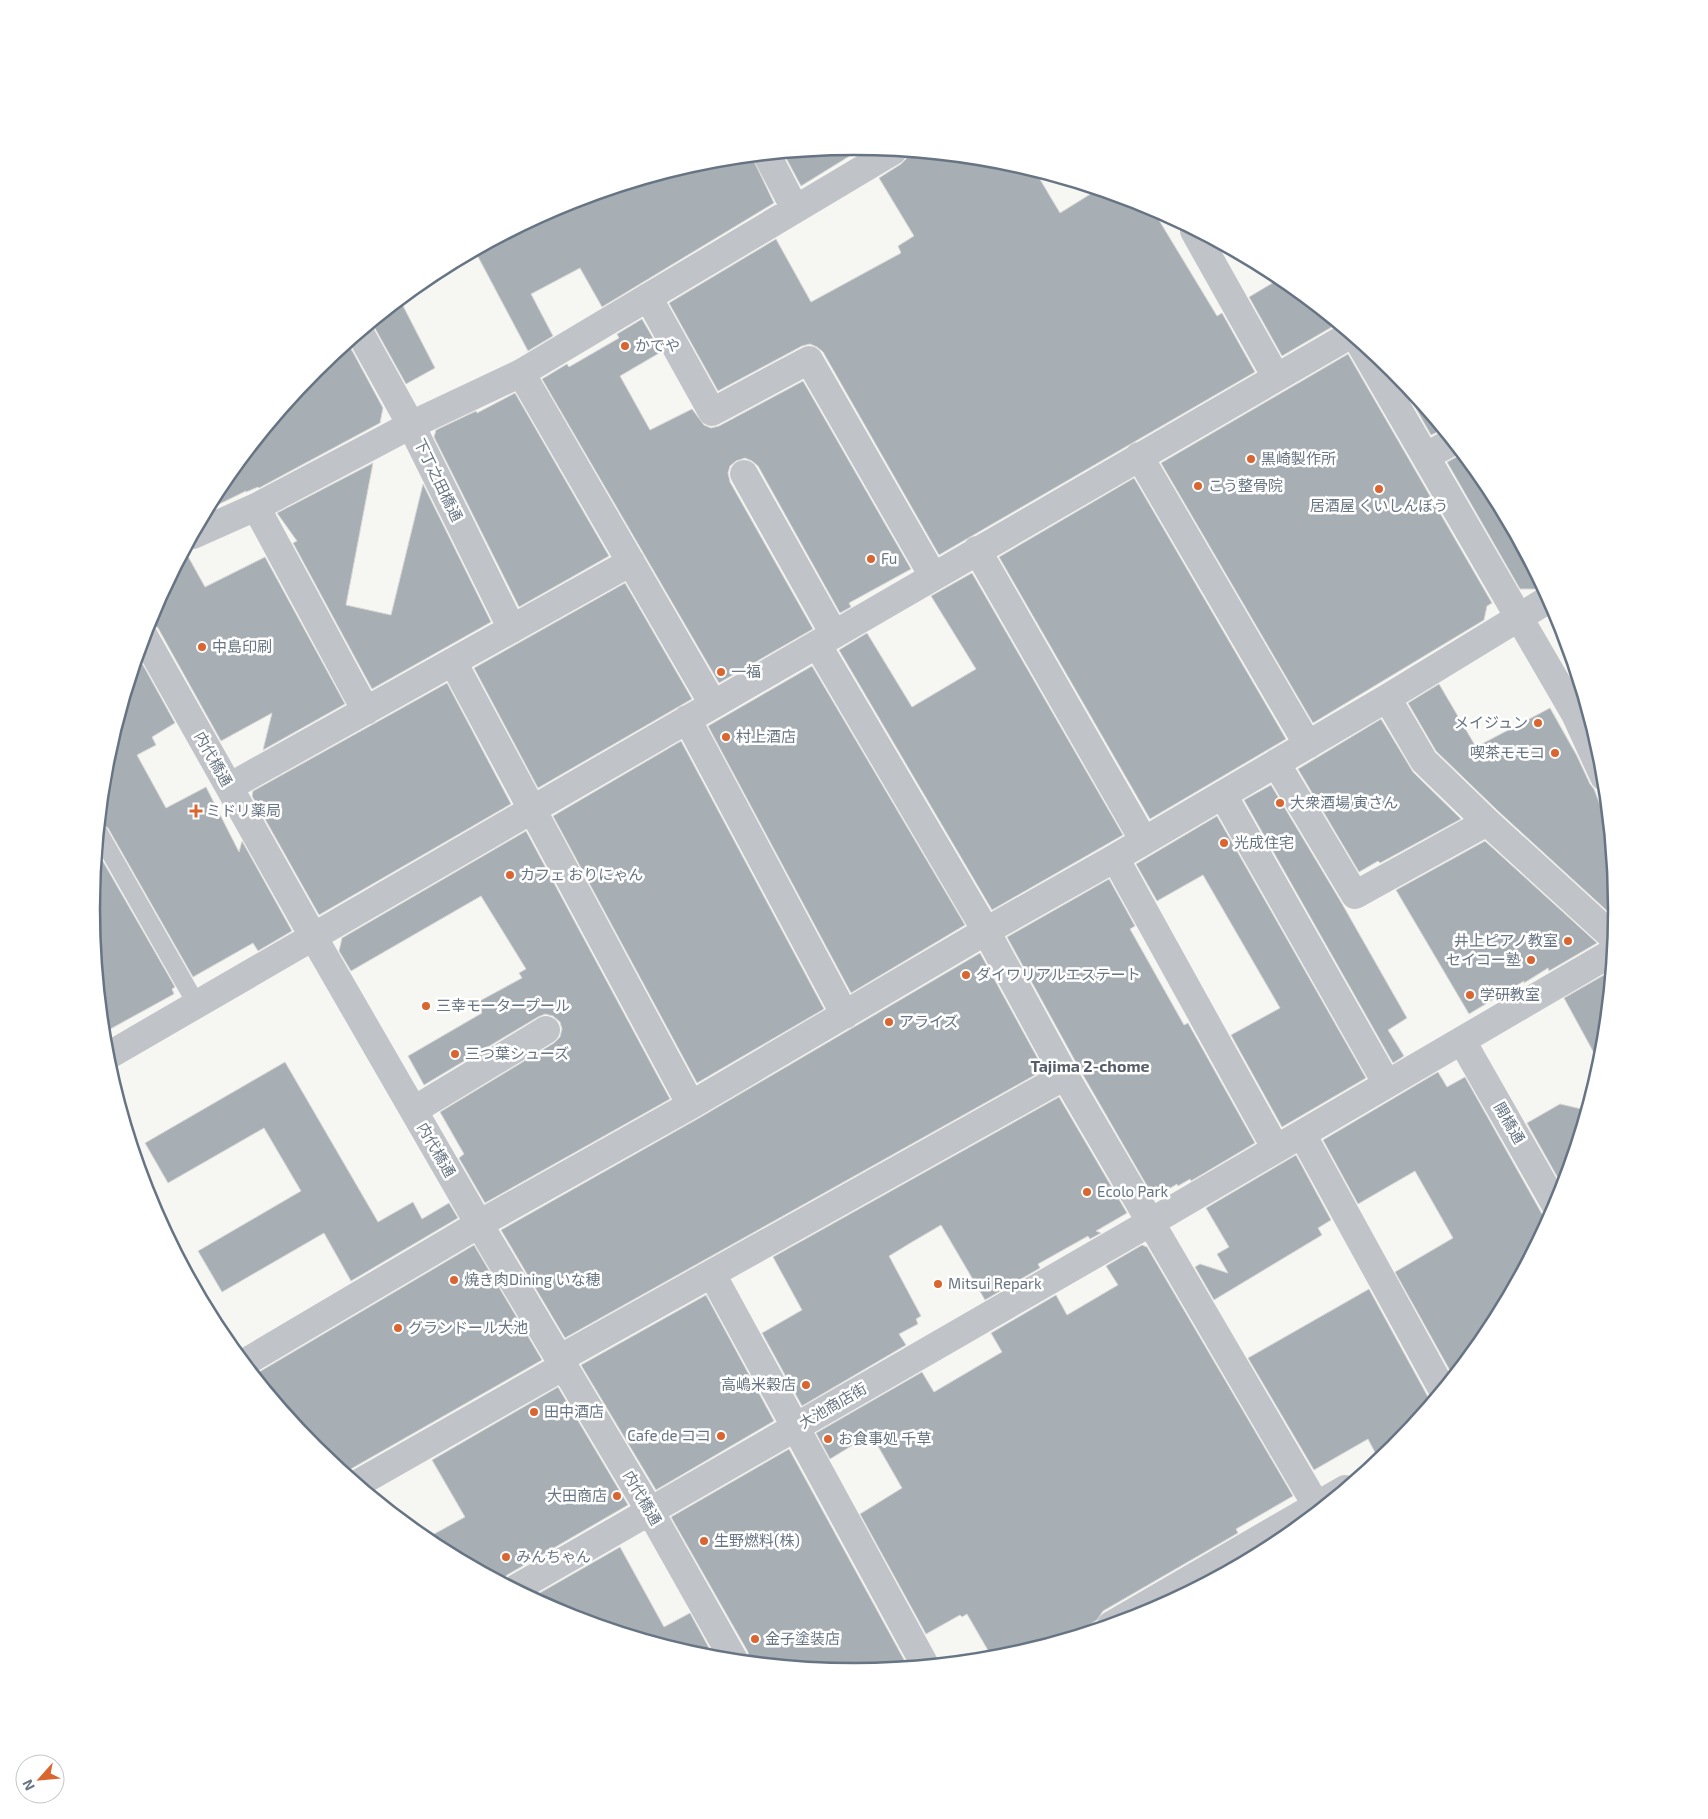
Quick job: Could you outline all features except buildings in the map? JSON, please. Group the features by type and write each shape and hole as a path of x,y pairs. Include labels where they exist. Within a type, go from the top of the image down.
{"street":[{"path":"202,531 256,506 411,425 521,374 884,156"},
{"path":"769,161 796,209"},
{"path":"1199,239 1276,377"},
{"path":"648,297 712,412 809,360 933,576"},
{"name":"下丁之田橋通","path":"363,338 411,425 512,629"},
{"path":"113,1054 1345,338"},
{"path":"1370,360 1519,617 1581,711"},
{"path":"521,374 713,704"},
{"path":"1426,456 1447,444"},
{"path":"1140,456 1308,745"},
{"path":"744,474 826,639 1066,1076 1317,1505"},
{"path":"256,506 366,711"},
{"path":"977,550 1144,841"},
{"path":"230,788 630,562"},
{"path":"249,1360 479,1224 691,1105 986,931 1223,795 1387,698 1542,602"},
{"name":"内代橋通","path":"149,644 314,938 479,1224 650,1511 730,1653"},
{"path":"453,662 691,1105"},
{"path":"1387,698 1424,761 1487,822 1607,932"},
{"path":"687,719 845,1015"},
{"path":"1276,763 1355,895 1487,822"},
{"path":"1223,795 1387,1084"},
{"path":"1115,858 1276,1149"},
{"name":"大池商店街","path":"521,1586 1151,1222 1606,955"},
{"path":"414,1110 546,1030"},
{"name":"開橋通","path":"1462,1041 1551,1198"},
{"path":"363,1481 712,1274 1066,1076"},
{"path":"1302,1134 1439,1384"},
{"path":"712,1274 922,1660"},
{"path":"1150,1603 1299,1518"}],"lane":[{"path":"104,841 197,1005"}],"place":[{"name":"かでや","path":"625,346"},
{"name":"黒崎製作所","path":"1251,459"},
{"name":"こう整骨院","path":"1198,486"},
{"name":"居酒屋 くいしんぼう","path":"1379,489"},
{"name":"Fu","path":"871,559"},
{"name":"中島印刷","path":"202,647"},
{"name":"一福","path":"721,672"},
{"name":"メイジュン","path":"1538,723"},
{"name":"村上酒店","path":"726,737"},
{"name":"喫茶モモコ","path":"1555,753"},
{"name":"大衆酒場 寅さん","path":"1280,803"},
{"name":"ミドリ薬局","path":"196,811"},
{"name":"光成住宅","path":"1224,843"},
{"name":"カフェ おりにゃん","path":"510,875"},
{"name":"井上ピアノ教室","path":"1568,941"},
{"name":"セイコー塾","path":"1531,960"},
{"name":"ダイワリアルエステート","path":"966,975"},
{"name":"学研教室","path":"1470,995"},
{"name":"三幸モータープール","path":"426,1006"},
{"name":"アライズ","path":"889,1022"},
{"name":"三つ葉シューズ","path":"455,1054"},
{"name":"Ecolo Park","path":"1087,1192"},
{"name":"焼き肉Dining いな穂","path":"454,1280"},
{"name":"Mitsui Repark","path":"938,1284"},
{"name":"グランドール大池","path":"398,1328"},
{"name":"高嶋米穀店","path":"806,1385"},
{"name":"田中酒店","path":"534,1412"},
{"name":"Cafe de ココ","path":"721,1436"},
{"name":"お食事処 千草","path":"828,1439"},
{"name":"大田商店","path":"617,1496"},
{"name":"生野燃料(株)","path":"704,1541"},
{"name":"みんちゃん","path":"506,1557"},
{"name":"金子塗装店","path":"755,1639"}],"district":[{"name":"Tajima 2-chome","path":"1090,1066"}]}
